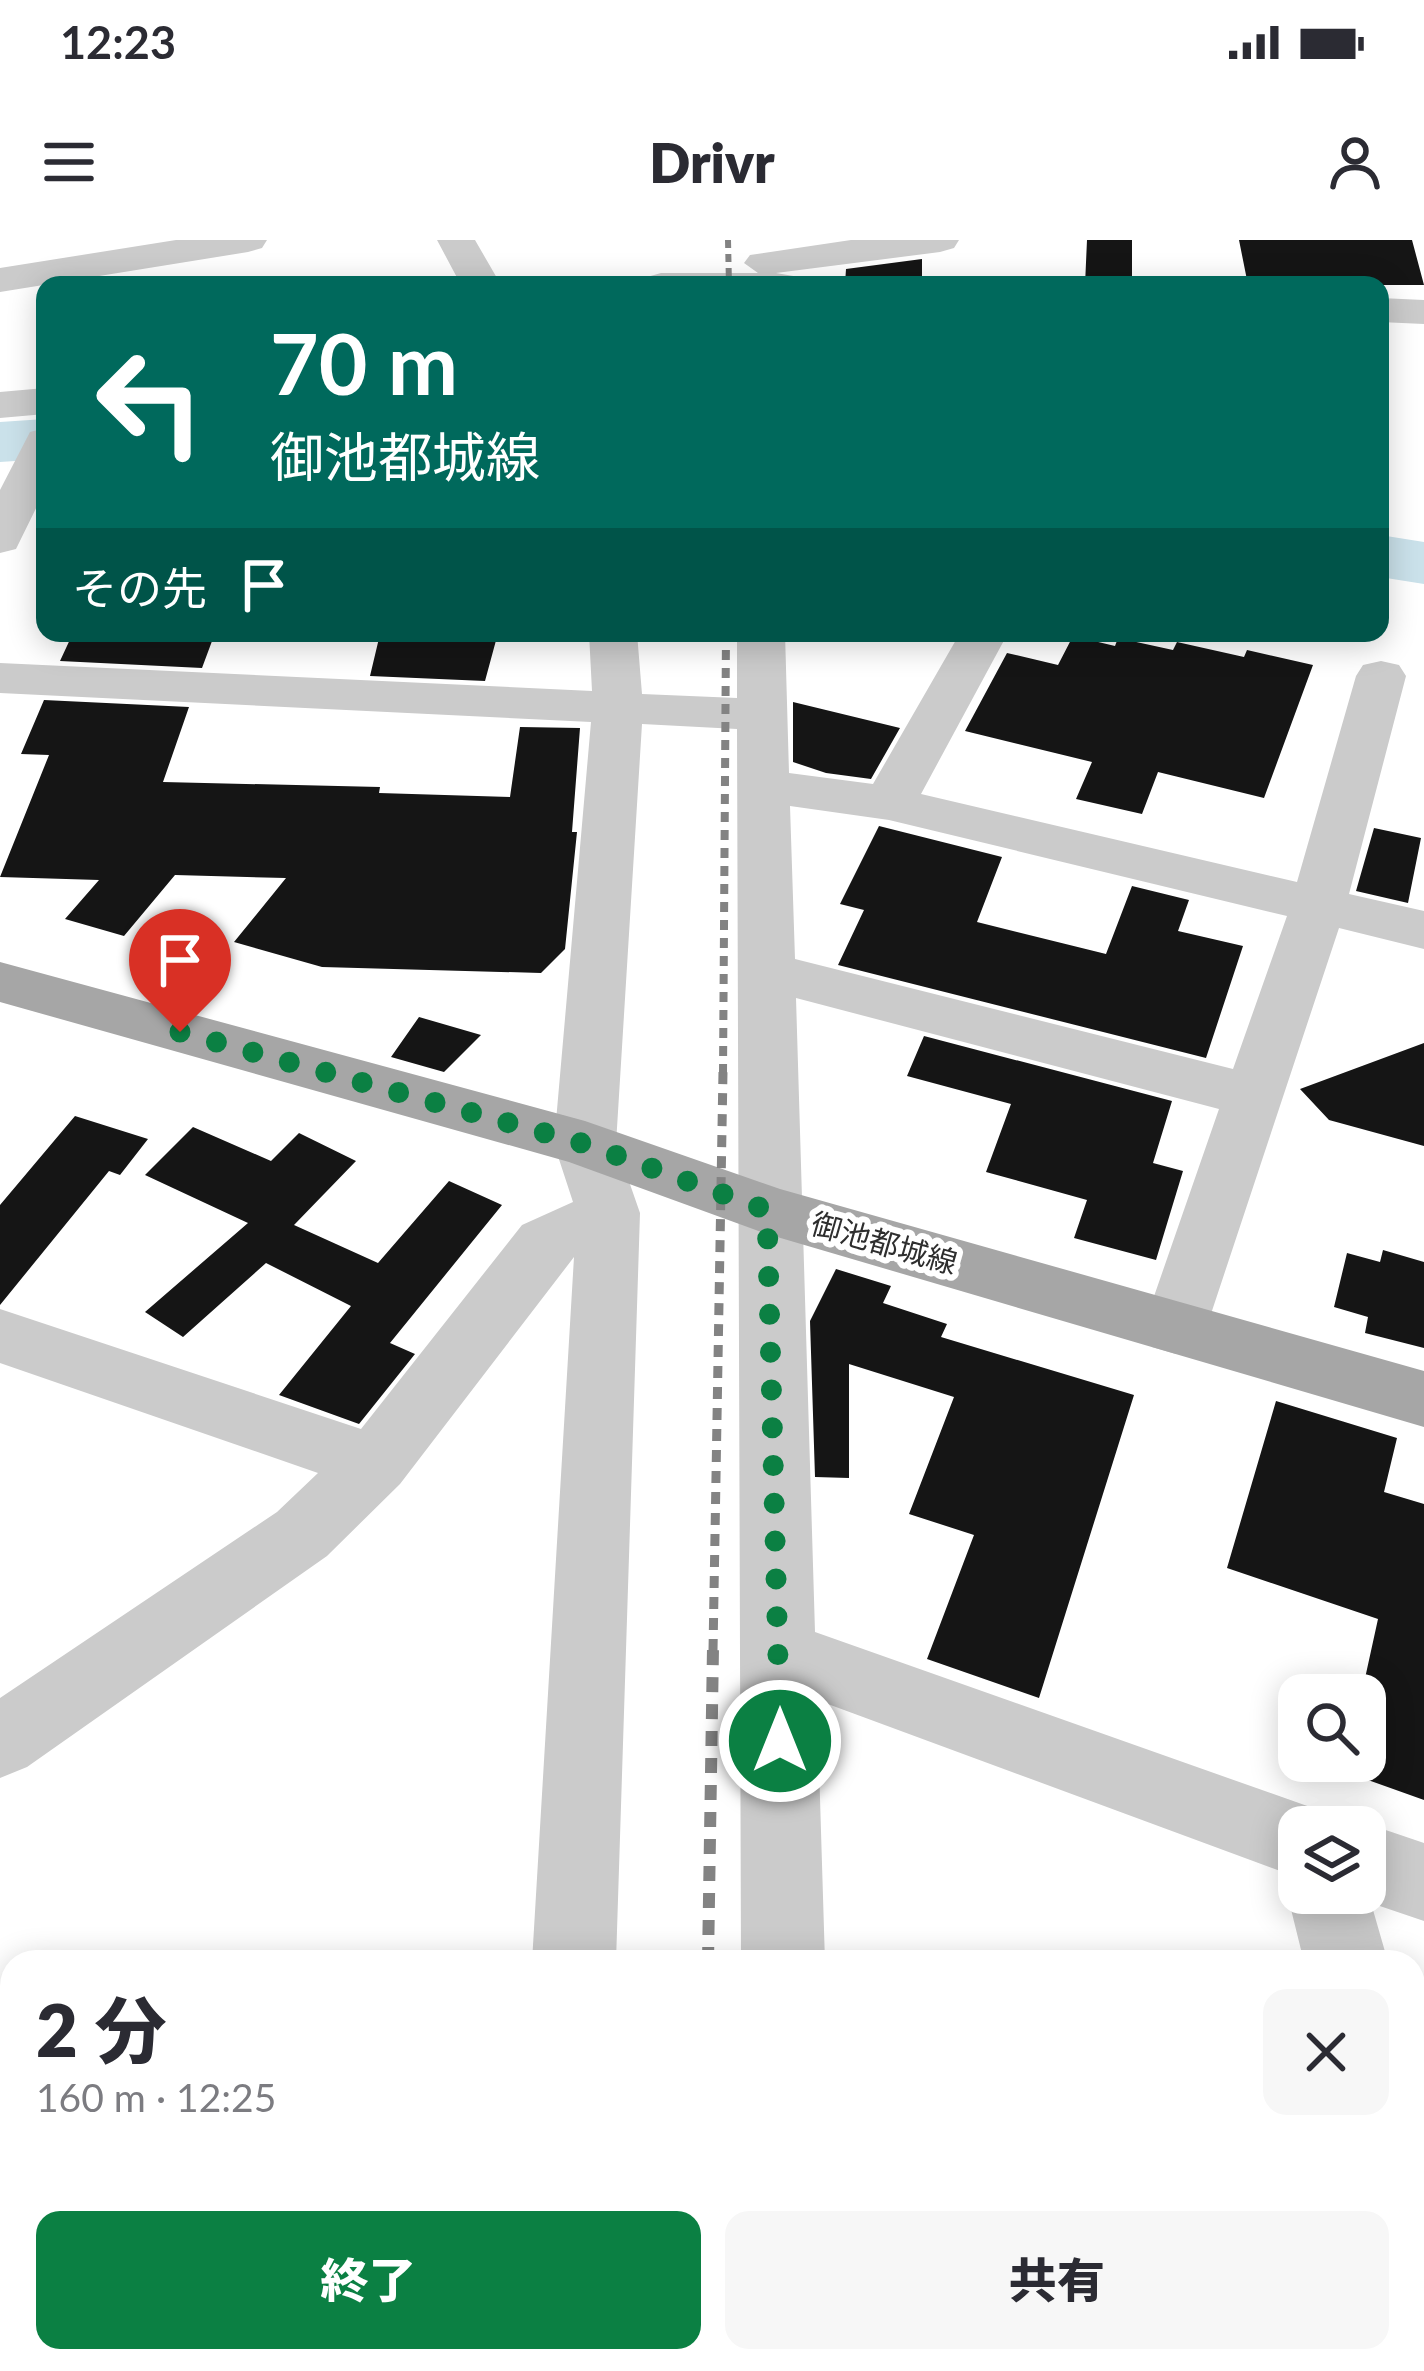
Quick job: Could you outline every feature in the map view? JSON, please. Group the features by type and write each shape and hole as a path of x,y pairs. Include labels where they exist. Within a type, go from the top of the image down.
{"main road":[{"name":"御池都城線","path":"0,982 585,1144 767,1210 1424,1399"}],"street":[{"path":"0,280 248,240"},
{"path":"456,240 476,276"},
{"path":"665,276 667,240"},
{"path":"718,276 940,240"},
{"path":"1389,310 1424,312"},
{"path":"0,405 36,402"},
{"path":"0,539 30,472"},
{"path":"575,1950 608,1213 585,1144 618,705 614,642"},
{"path":"760,642 783,1950"},
{"path":"889,803 979,642"},
{"path":"1176,1328 1318,905 1381,676"},
{"path":"0,678 618,705 762,716"},
{"path":"764,786 889,803 1424,930"},
{"path":"766,971 1255,1096"},
{"path":"0,1742 302,1534 376,1463 545,1242 608,1213"},
{"path":"0,1336 376,1463"},
{"path":"779,1653 1278,1832"},
{"path":"1386,1869 1424,1882"},
{"path":"1333,1914 1343,1950"}],"building":[{"path":"1087,240 1132,240 1132,276 1085,276"},
{"path":"1239,240 1412,240 1424,285 1389,285 1389,276 1246,276"},
{"path":"922,259 922,276 846,276 846,269"},
{"path":"69,642 212,642 202,668 60,661"},
{"path":"378,642 496,642 485,681 370,676"},
{"path":"1070,642 1115,646 1116,642 1136,642 1173,650 1177,642 1244,657 1247,650 1313,665 1264,798 1158,772 1142,814 1076,799 1092,762 965,731 1007,653 1058,665"},
{"path":"44,700 189,707 163,782 380,787 379,793 510,797 520,727 580,728 572,832 577,832 565,949 541,973 322,967 234,942 286,878 175,875 124,936 65,919 99,880 0,877 49,755 21,754"},
{"path":"793,702 900,728 871,779 826,773 793,762"},
{"path":"879,826 1002,857 977,922 1106,954 1132,886 1189,900 1178,931 1243,946 1206,1058 838,965 864,910 840,904"},
{"path":"1374,828 1421,838 1408,903 1356,891"},
{"path":"419,1017 481,1035 444,1072 391,1057"},
{"path":"924,1036 1172,1101 1153,1163 1183,1171 1156,1260 1074,1238 1087,1200 986,1172 1011,1104 907,1076"},
{"path":"1424,1043 1424,1146 1329,1120 1300,1089"},
{"path":"75,1116 148,1139 120,1175 109,1171 0,1305 0,1205"},
{"path":"193,1127 271,1161 299,1133 356,1161 294,1225 378,1263 449,1181 502,1205 390,1343 415,1354 359,1424 279,1395 351,1306 266,1263 183,1337 145,1312 248,1223 145,1175"},
{"path":"1383,1250 1424,1262 1424,1348 1365,1333 1368,1317 1334,1307 1347,1253 1380,1262"},
{"path":"836,1269 891,1286 883,1303 947,1324 941,1337 1134,1395 1039,1698 927,1659 974,1535 909,1514 954,1397 849,1364 849,1478 815,1477 810,1321"},
{"path":"1276,1401 1397,1438 1384,1492 1424,1504 1424,1800 1374,1782 1386,1782 1386,1674 1366,1674 1378,1619 1227,1568"}],"waterway":[{"path":"0,442 36,440"},
{"path":"1389,557 1424,563"}],"railway":[{"path":"728,240 729,276"},
{"path":"723,1074 726,642"},
{"path":"713,1651 723,1071"},
{"path":"708,1950 713,1648"}],"route":[{"path":"180,1032 585,1144 767,1210 780,1741"}]}
